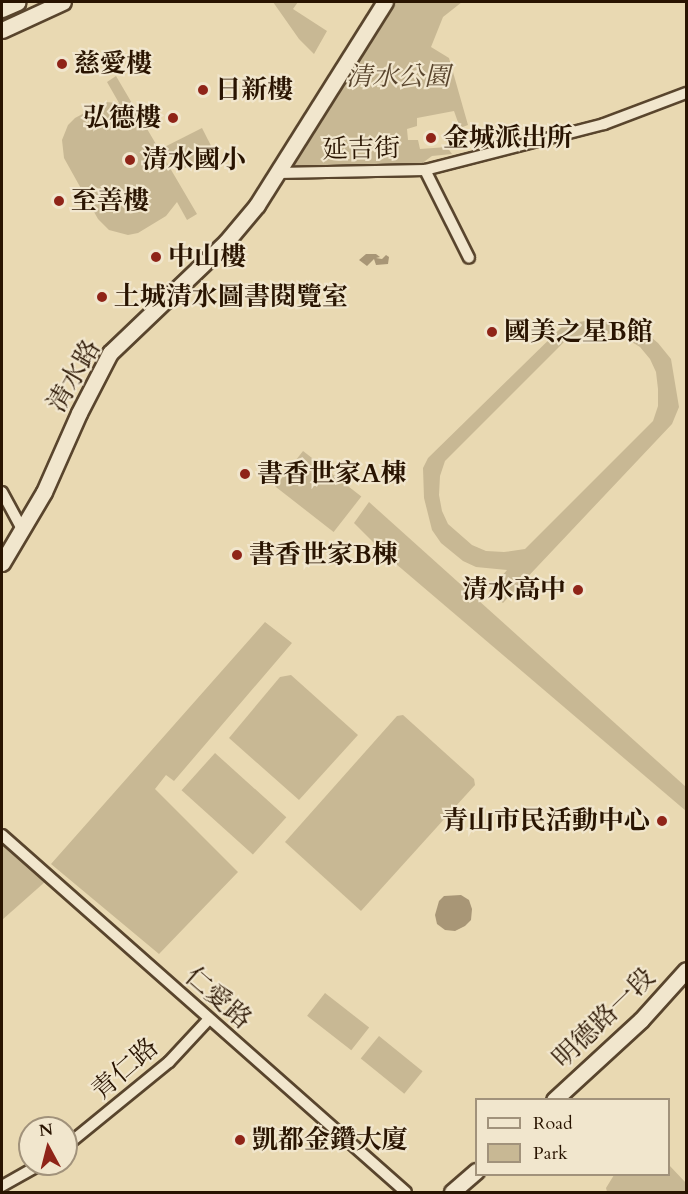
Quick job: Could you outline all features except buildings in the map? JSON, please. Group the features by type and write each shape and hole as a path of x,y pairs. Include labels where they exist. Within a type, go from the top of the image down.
{"street":[{"path":"2,9 18,2"},
{"path":"2,30 63,2"},
{"name":"清水路","path":"2,563 44,492 94,380 110,353 226,242 257,205 385,2"},
{"name":"延吉街","path":"278,173 425,170 604,124 687,93"},
{"path":"425,170 469,258"},
{"path":"2,492 23,531"},
{"name":"仁愛路","path":"2,835 208,1020 406,1192"},
{"name":"明德路一段","path":"556,1098 641,1020 687,970"},
{"name":"青仁路","path":"78,1136 169,1062 208,1020"},
{"path":"452,1192 475,1173"},
{"path":"2,1186 20,1176"}],"green space":[{"path":"273,2 298,2 293,9 327,31 314,54 299,39"},
{"name":"清水公園","path":"394,2 462,2 443,17 431,47 449,58 468,125 460,128 454,111 417,118 417,126 407,129 408,140 418,140 420,149 447,147 452,154 432,156 421,164 292,166"},
{"path":"116,76 197,214 187,220 177,202 166,216 138,233 128,235 109,230 98,219 64,158 62,140 68,125 75,118 105,102 119,103 107,82"},
{"path":"202,128 215,153 178,172 165,147"},
{"path":"592,320 625,324 646,333 671,359 679,407 672,424 503,603 489,591 507,570 476,567 463,561 441,543 432,530 424,498 423,468 428,458 565,324","holes":["599,331 627,339 640,347 650,359 656,372 658,406 653,421 525,549 504,552 486,551 472,545 448,524 442,511 439,495 440,476 445,461 568,338"]},
{"path":"303,451 361,497 334,532 275,486"},
{"path":"369,502 686,787 686,811 389,558 354,523"},
{"path":"265,622 292,643 174,781 166,775 155,789 238,872 159,954 51,864"},
{"path":"291,675 358,735 299,800 229,738 280,677"},
{"path":"403,715 474,779 475,785 361,911 285,842 397,716"},
{"path":"215,753 286,817 253,854 182,790"},
{"path":"2,843 46,881 2,920"},
{"path":"325,993 369,1027 351,1050 307,1016"},
{"path":"379,1036 423,1071 404,1094 361,1059"},
{"path":"670,1166 686,1183 686,1192 607,1192 606,1188 613,1176 670,1176"}],"shaded area":[{"path":"366,254 376,254 380,257 376,258 382,259 386,255 389,257 388,264 376,265 374,259 367,266 359,260"},
{"path":"461,895 469,900 472,909 471,920 455,931 445,930 437,924 435,915 439,901 444,896"}],"place":[{"name":"慈愛樓","path":"62,64"},
{"name":"日新樓","path":"203,90"},
{"name":"弘德樓","path":"173,118"},
{"name":"金城派出所","path":"431,138"},
{"name":"清水國小","path":"130,160"},
{"name":"至善樓","path":"59,201"},
{"name":"中山樓","path":"156,257"},
{"name":"土城清水圖書閱覽室","path":"102,297"},
{"name":"國美之星B館","path":"492,332"},
{"name":"書香世家A棟","path":"245,474"},
{"name":"書香世家B棟","path":"237,555"},
{"name":"清水高中","path":"578,590"},
{"name":"青山市民活動中心","path":"662,821"},
{"name":"凱都金鑽大廈","path":"240,1140"}]}
